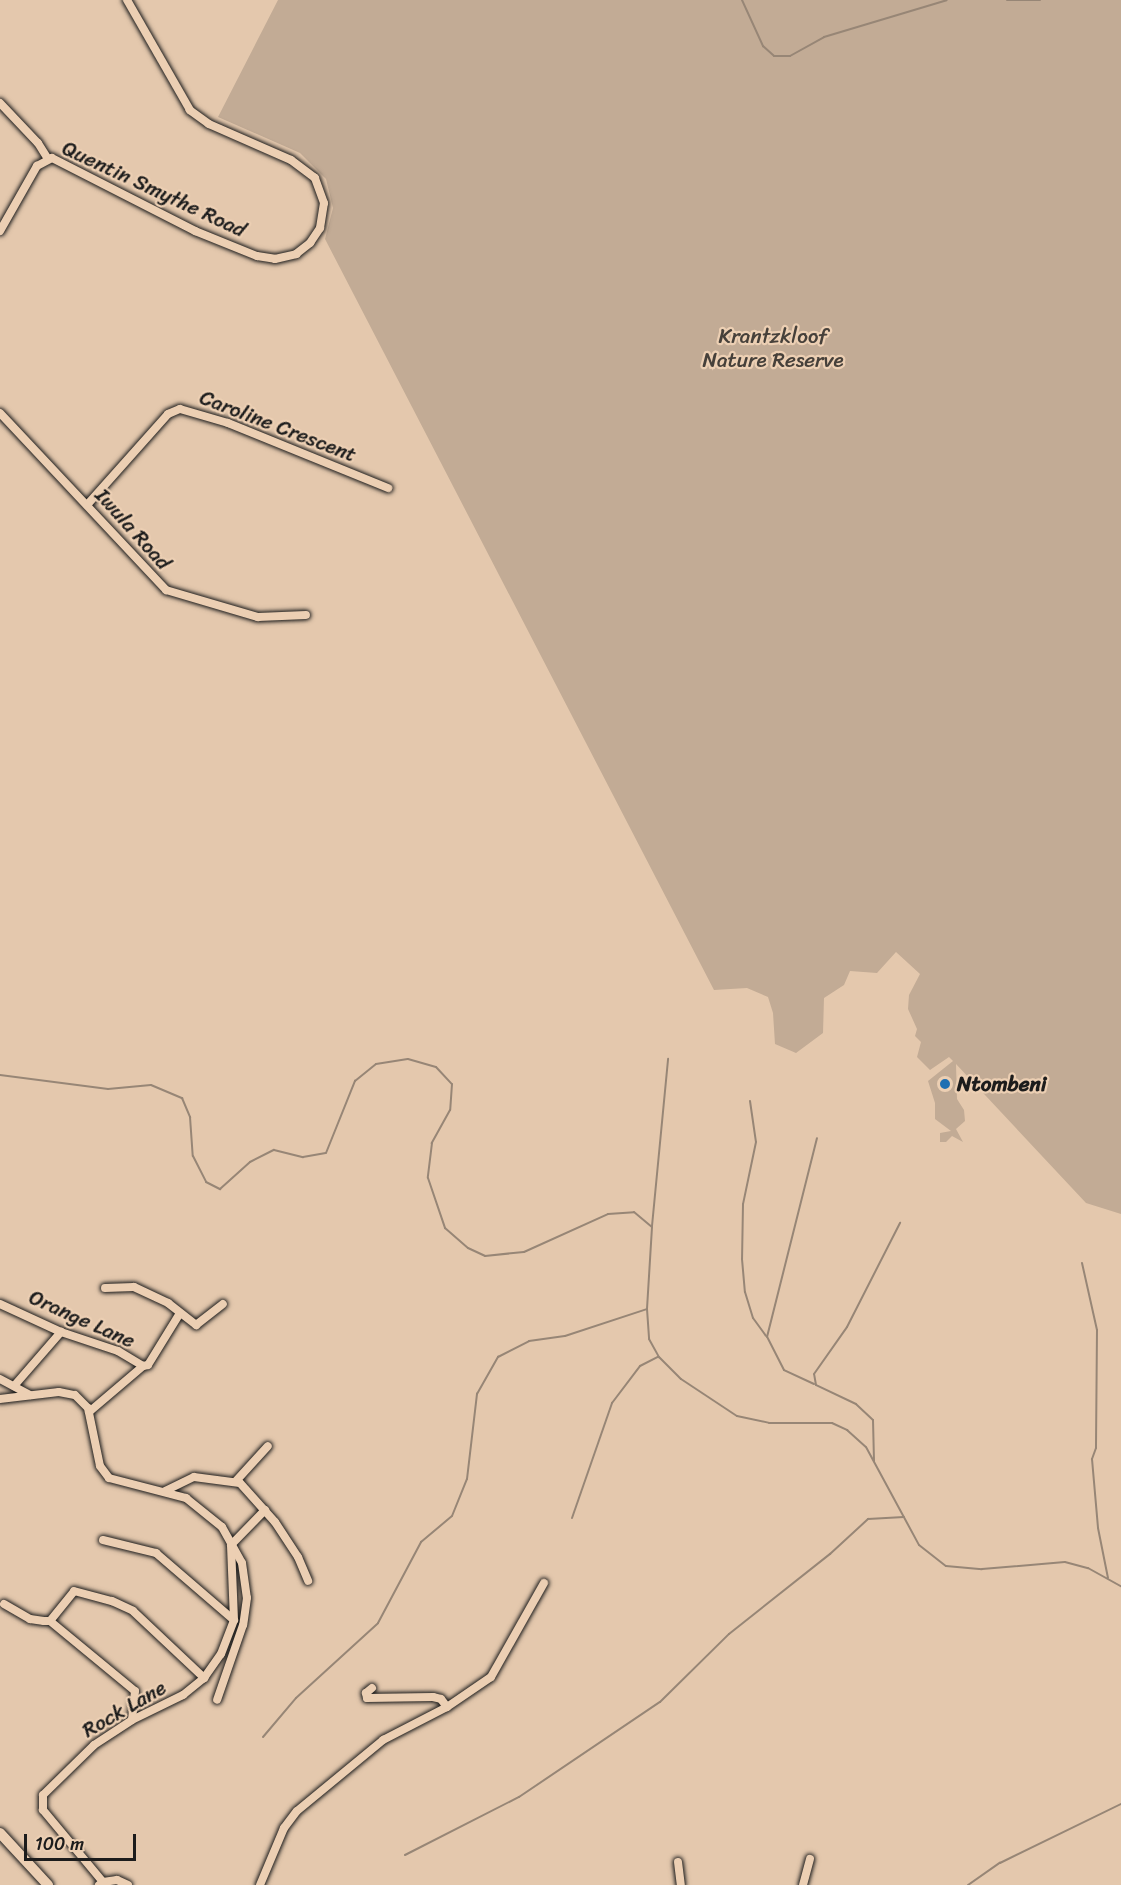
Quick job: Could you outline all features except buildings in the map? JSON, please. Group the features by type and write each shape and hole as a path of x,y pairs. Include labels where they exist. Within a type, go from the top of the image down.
{"street":[{"name":"Quentin Smythe Road","path":"0,231 37,166 48,159 61,161 209,237 263,258 296,254 310,243 320,228 324,203 315,178 291,160 209,124 190,110 127,0"},
{"path":"0,103 38,143 48,159"},
{"name":"Caroline Crescent","path":"87,505 168,414 180,409 228,423 388,488"},
{"name":"Iwula Road","path":"0,413 166,591 258,617 306,615"},
{"path":"105,1288 134,1287 180,1313 196,1325 223,1304"},
{"name":"Orange Lane","path":"0,1304 61,1332 118,1351 145,1366"},
{"path":"89,1412 145,1366 180,1313"},
{"path":"14,1386 61,1332"},
{"path":"0,1379 32,1396"},
{"path":"0,1398 66,1393 82,1400 89,1412 100,1466 109,1478 165,1491 213,1516 233,1542 245,1581 246,1611 218,1700"},
{"path":"237,1481 268,1446"},
{"path":"165,1491 194,1477 237,1481 265,1510 298,1557 308,1581"},
{"path":"233,1542 265,1510"},
{"path":"103,1540 156,1553 234,1620"},
{"name":"Rock Lane","path":"101,1884 45,1814 42,1801 77,1758 132,1720 183,1695 204,1678 221,1654 234,1620 229,1554 233,1542"},
{"path":"260,1885 290,1818 383,1740 447,1707 491,1677 544,1583"},
{"path":"50,1621 74,1591 112,1600 133,1611 204,1678"},
{"path":"4,1604 30,1619 50,1621 135,1691 132,1720"},
{"path":"372,1688 366,1693 367,1698 433,1697 441,1699 447,1707"},
{"path":"0,1833 48,1885"},
{"path":"803,1885 810,1858"},
{"path":"678,1862 681,1885"},
{"path":"101,1884 117,1880 128,1885"}],"green space":[{"name":"Krantzkloof Nature Reserve","path":"278,0 1121,0 1121,1214 1086,1203 956,1064 957,1099 964,1110 965,1121 956,1129 963,1142 952,1136 946,1142 940,1142 940,1133 951,1131 935,1119 935,1103 928,1081 953,1061 949,1057 930,1070 917,1057 921,1042 915,1036 917,1029 908,1009 909,995 920,974 896,952 877,973 850,971 844,985 824,998 823,1033 796,1053 775,1044 773,1013 768,997 747,988 714,990 325,239 333,208 326,179 300,153 218,117"}],"waterway":[{"path":"742,0 763,46 774,56 790,56 824,37 947,0"},
{"path":"1007,0 1040,0"},
{"path":"0,1075 108,1089 151,1085 182,1098 190,1117 193,1156 206,1182 220,1189 250,1162 274,1150 303,1157 326,1153 355,1081 376,1064 408,1059 436,1067 452,1084 450,1110 432,1143 428,1178 445,1228 468,1248 485,1256 524,1252 608,1214 634,1212 652,1227 647,1309 649,1339 659,1357 681,1379 737,1416 769,1423 832,1423 847,1430 866,1447 919,1545 946,1566 982,1569 1065,1562 1088,1568 1121,1586"},
{"path":"652,1226 668,1059"},
{"path":"750,1101 756,1142 743,1204 742,1259 745,1292 753,1318 766,1336"},
{"path":"814,1384 784,1370 767,1337 817,1138"},
{"path":"874,1461 873,1420 856,1404 816,1385 814,1374 847,1327 900,1223"},
{"path":"1082,1263 1097,1330 1096,1448 1092,1459 1098,1528 1108,1578"},
{"path":"263,1737 296,1698 378,1623 421,1542 452,1516 467,1479 477,1394 498,1357 529,1341 565,1336 647,1309"},
{"path":"572,1518 612,1403 640,1366 658,1357"},
{"path":"405,1855 519,1797 660,1702 729,1634 830,1554 868,1519 904,1517"},
{"path":"968,1885 1000,1863 1121,1804"}],"place":[{"name":"Ntombeni","path":"945,1084"}]}
